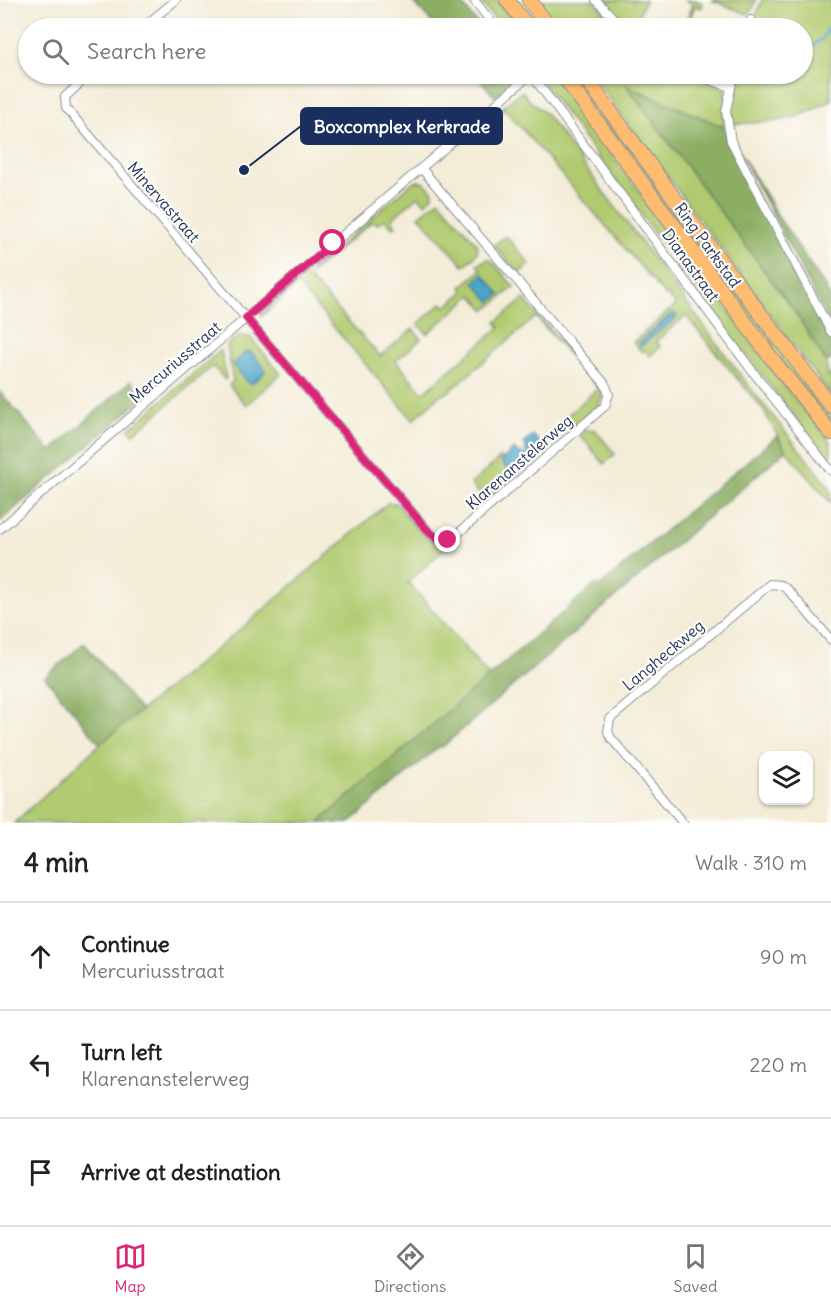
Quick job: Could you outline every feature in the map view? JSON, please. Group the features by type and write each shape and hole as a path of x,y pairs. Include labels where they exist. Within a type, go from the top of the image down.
{"highway":[{"path":"507,0 521,18"},
{"path":"529,0 542,18"},
{"name":"Ring Parkstad","path":"569,84 772,358 831,433"},
{"name":"Ring Parkstad","path":"590,84 733,278 831,406"}],"street":[{"path":"154,18 176,0"},
{"path":"474,0 488,18"},
{"path":"596,0 613,18"},
{"name":"Minervastraat","path":"78,84 65,97 66,108 246,318"},
{"name":"Mercuriusstraat","path":"0,529 519,84"},
{"name":"Dianastraat","path":"538,84 753,372 831,471"},
{"path":"722,84 730,87"},
{"path":"731,84 726,111 731,141 831,332"},
{"name":"Klarenanstelerweg","path":"246,318 429,532 443,540 454,536 604,406 609,394 605,384 421,168"},
{"name":"Langheckweg","path":"683,823 611,738 608,732 610,719 770,584 781,585 788,590 831,640"}],"green space":[{"path":"412,0 459,0 473,18 428,18"},
{"path":"479,0 497,0 510,18 494,18"},
{"path":"535,0 593,0 610,18 549,18"},
{"path":"599,0 645,0 637,18 616,18"},
{"path":"686,0 702,3 702,8 695,6 690,18 687,18 693,5"},
{"path":"711,0 756,0 751,12 747,14"},
{"path":"762,0 831,0 831,100 793,118 770,122 729,124 735,84 813,84 813,18 755,18"},
{"path":"484,84 510,84 495,97"},
{"path":"543,84 560,84 796,400 831,442 831,463 726,329"},
{"path":"574,84 583,84 793,367 831,414 831,426"},
{"path":"598,84 714,84 724,88 724,127 628,87 795,312 826,362 828,376 831,374 831,396"},
{"path":"627,86 724,127 729,143 831,339 831,360 826,362 795,312"},
{"path":"522,91 545,113 748,385 831,489 831,503 786,450 764,411 686,316 656,341 660,347 650,356 645,350 642,352 633,342 676,305 504,108 473,134 474,130","holes":["673,313 677,316 676,318 641,346 639,343 641,340"]},
{"path":"738,149 779,218 824,285 831,300 831,326"},
{"path":"418,181 425,183 433,192 433,196 425,203 418,196 392,219 396,226 392,227 384,219 377,224 373,221 311,273 311,270 412,183"},
{"path":"439,200 478,245 477,254 464,266 419,216"},
{"path":"507,237 530,264 518,274 494,245"},
{"path":"488,259 514,287 486,310 472,295 427,334 418,324 442,303 446,307 464,291 461,287 481,270 477,264"},
{"path":"306,275 380,356 413,329 421,339 396,361 423,393 500,327 496,322 524,299 600,387 601,400 593,410 570,428 562,420 598,388 536,317 446,394 441,394 413,420 298,285 262,316 260,315"},
{"path":"238,336 250,337 281,374 246,405 229,385 233,381 227,345","holes":["246,352 246,381 233,364"]},
{"path":"221,350 225,380 213,366 133,434 129,429"},
{"path":"131,381 145,397 0,521 0,392 51,451"},
{"path":"586,430 595,430 615,454 604,464 580,435"},
{"path":"777,436 786,450 442,747 440,746 349,823 318,823 596,584 599,587"},
{"path":"541,445 545,450 486,501 471,484 501,457 503,459 501,461 510,472"},
{"path":"389,502 392,505 396,503 426,537 442,544 451,543 408,582 490,677 318,823 14,823 100,744 254,618"},
{"path":"84,643 141,711 100,744 45,677"}],"water":[{"path":"483,274 500,294 491,302 474,282"},
{"path":"673,313 676,318 641,346 640,342"},
{"path":"250,351 265,369 264,373 252,384 248,383 233,364"},
{"path":"533,435 541,445 510,472 501,461 514,449 519,455 521,453 525,456 527,448 524,443"}],"waterway":[{"path":"813,46 823,38 831,23"}],"place":[{"name":"Boxcomplex Kerkrade","path":"244,170"}],"route":[{"path":"333,243 246,318 429,532 438,539 448,540"}]}
